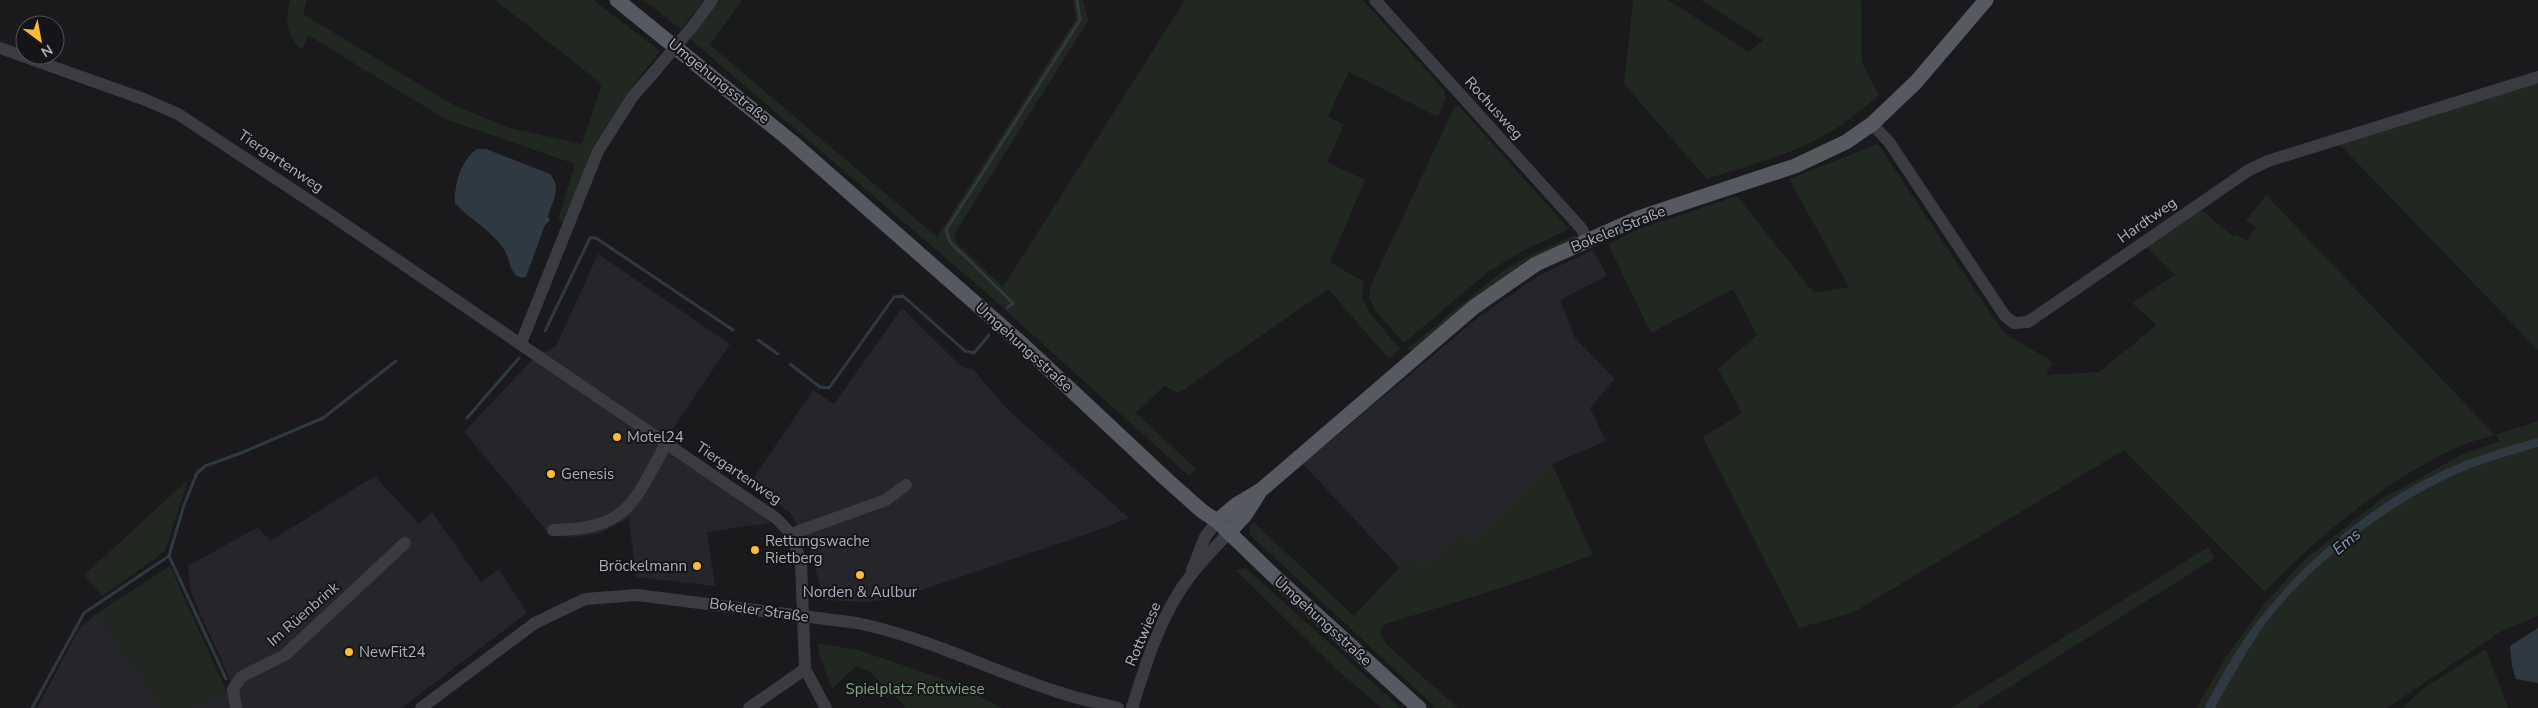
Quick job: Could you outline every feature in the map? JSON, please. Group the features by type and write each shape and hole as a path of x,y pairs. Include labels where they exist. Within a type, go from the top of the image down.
{"main road":[{"name":"Umgehungsstraße","path":"617,0 792,142 1023,345 1419,708"},
{"name":"Bokeler Straße","path":"1217,522 1236,505 1261,490 1474,307 1536,264 1638,218 1795,166 1846,142 1872,124 1916,82 1986,0"},
{"name":"Bokeler Straße","path":"1229,532 1245,515 1261,490"}],"street":[{"path":"521,343 598,151 633,96 693,26 712,0"},
{"name":"Rochusweg","path":"1374,0 1582,228 1588,240"},
{"name":"Tiergartenweg","path":"0,48 146,100 178,114 253,162 521,343 777,519 791,534 801,562 805,617 805,669"},
{"name":"Hardtweg","path":"1872,124 1889,142 2005,316 2014,323 2028,322 2249,170 2268,161 2538,77"},
{"path":"553,530 599,526 619,515 635,499 666,444"},
{"path":"791,534 886,500 906,485"},
{"name":"Rottwiese","path":"1132,708 1150,654 1170,611 1190,577 1205,537 1217,522"},
{"name":"Rottwiese","path":"1190,577 1229,532"},
{"name":"Im Rüenbrink","path":"236,708 233,689 242,677 286,655 406,544"},
{"name":"Bokeler Straße","path":"421,708 535,623 585,599 637,595 857,623 923,640 1055,692 1118,708"},
{"path":"749,708 805,669 826,708"}],"shaded area":[{"path":"1593,250 1607,276 1560,300 1575,338 1615,379 1590,408 1606,441 1552,464 1471,545 1458,533 1422,568 1410,556 1399,567 1303,464 1480,316 1540,275"},
{"path":"598,254 730,344 661,447 753,509 770,523 707,532 715,586 636,577 629,518 601,533 577,537 551,536 464,432 534,358 556,346"},
{"path":"902,308 962,367 973,369 1006,408 1129,518 1085,535 900,597 867,602 824,600 808,543 790,513 751,482 813,390 834,404"},
{"path":"375,476 419,524 432,512 481,582 499,569 527,613 401,708 190,708 224,695 231,682 191,593 188,566 258,527 270,541"},
{"path":"96,614 163,708 37,708 79,629"}],"green space":[{"path":"290,0 307,0 303,14 452,104 506,127 582,144 602,84 495,0 593,0 660,51 628,92 593,146 565,222 558,220 575,164 445,119 308,35 302,50 293,39 288,27"},
{"path":"643,0 704,0 681,29"},
{"path":"719,0 742,0 710,45 937,237 1076,19 1073,0 1083,0 1088,21 955,233 956,242 1003,287 1185,0 1363,0 1444,90 1446,97 1438,117 1349,72 1328,116 1344,125 1327,162 1365,180 1330,262 1364,282 1362,298 1370,313 1400,349 1389,359 1328,289 1179,393 1164,386 1136,413 1196,469 1189,476 982,289 690,39"},
{"path":"1633,0 1668,0 1749,52 1763,40 1701,0 1861,0 1862,63 1879,95 1845,122 1810,143 1781,155 1707,179 1624,84"},
{"path":"2538,81 2538,350 2339,144"},
{"path":"1458,105 1569,229 1521,252 1489,271 1404,343 1375,310 1369,297 1371,285 1453,110"},
{"path":"1878,144 2003,332 2053,362 2046,375 2099,372 2157,325 2132,303 2175,275 2145,246 2199,208 2234,237 2236,234 2247,241 2256,227 2246,221 2266,195 2495,435 2455,448 2428,462 2377,494 2353,511 2307,550 2265,592 2124,450 1854,612 1799,628 1703,437 1742,413 1718,369 1757,335 1733,289 1651,333 1608,244 1641,228 1737,196 1814,293 1849,287 1789,179"},
{"path":"1577,234 1574,240 1533,260 1506,276 1416,350 1407,349 1500,273 1530,255"},
{"path":"2538,421 2538,438 2481,457 2422,483 2366,516 2342,535 2307,570 2234,662 2204,708 2196,708 2226,657 2263,606 2304,560 2380,500 2461,455 2500,441 2495,435"},
{"path":"2538,447 2538,616 2500,632 2387,708 2215,708 2253,642 2278,608 2300,584 2354,537 2412,497 2441,481 2494,460"},
{"path":"1552,464 1593,555 1504,587 1383,625 1380,634 1388,646 1458,708 1436,708 1250,535 1249,530 1253,522 1354,616 1410,556 1423,567 1458,532 1471,545"},
{"path":"188,480 165,551 103,596 84,575"},
{"path":"2208,547 2215,558 1976,708 1951,708"},
{"path":"170,566 226,690 224,695 190,708 163,708 96,614"},
{"path":"1246,568 1401,708 1382,708 1336,669 1236,570"},
{"name":"Spielplatz Rottwiese","path":"818,644 858,650 944,679 1003,708 907,708 869,671 856,666 832,689 820,657"},
{"path":"2486,649 2508,708 2402,708 2425,687"}],"water":[{"path":"477,149 486,149 550,174 554,179 556,189 548,216 550,220 545,225 526,277 516,276 511,268 506,252 498,242 455,203 457,181 460,173 471,153"},
{"name":"Ems","path":"2538,438 2538,447 2494,460 2441,481 2412,497 2354,537 2300,584 2278,608 2253,642 2215,708 2204,708 2239,646 2253,627 2290,584 2332,543 2379,507 2428,478 2482,455"},
{"path":"2538,628 2538,683 2516,679 2512,666 2510,646"}],"waterway":[{"path":"1007,308 1013,303 950,242 946,230 1080,20 1077,0"},
{"path":"545,331 590,238 596,238 733,330"},
{"path":"790,364 820,387 829,388 894,297 903,296 965,351 974,353 989,335"},
{"path":"758,340 778,354"},
{"path":"467,418 519,358"},
{"path":"32,708 84,613 169,556 184,505 197,473 205,466 241,453 323,418 396,361"},
{"path":"169,556 226,679"}],"place":[{"name":"Motel24","path":"617,437"},
{"name":"Genesis","path":"551,474"},
{"name":"Rettungswache Rietberg","path":"755,550"},
{"name":"Bröckelmann","path":"697,566"},
{"name":"Norden & Aulbur","path":"860,575"},
{"name":"NewFit24","path":"349,652"}]}
